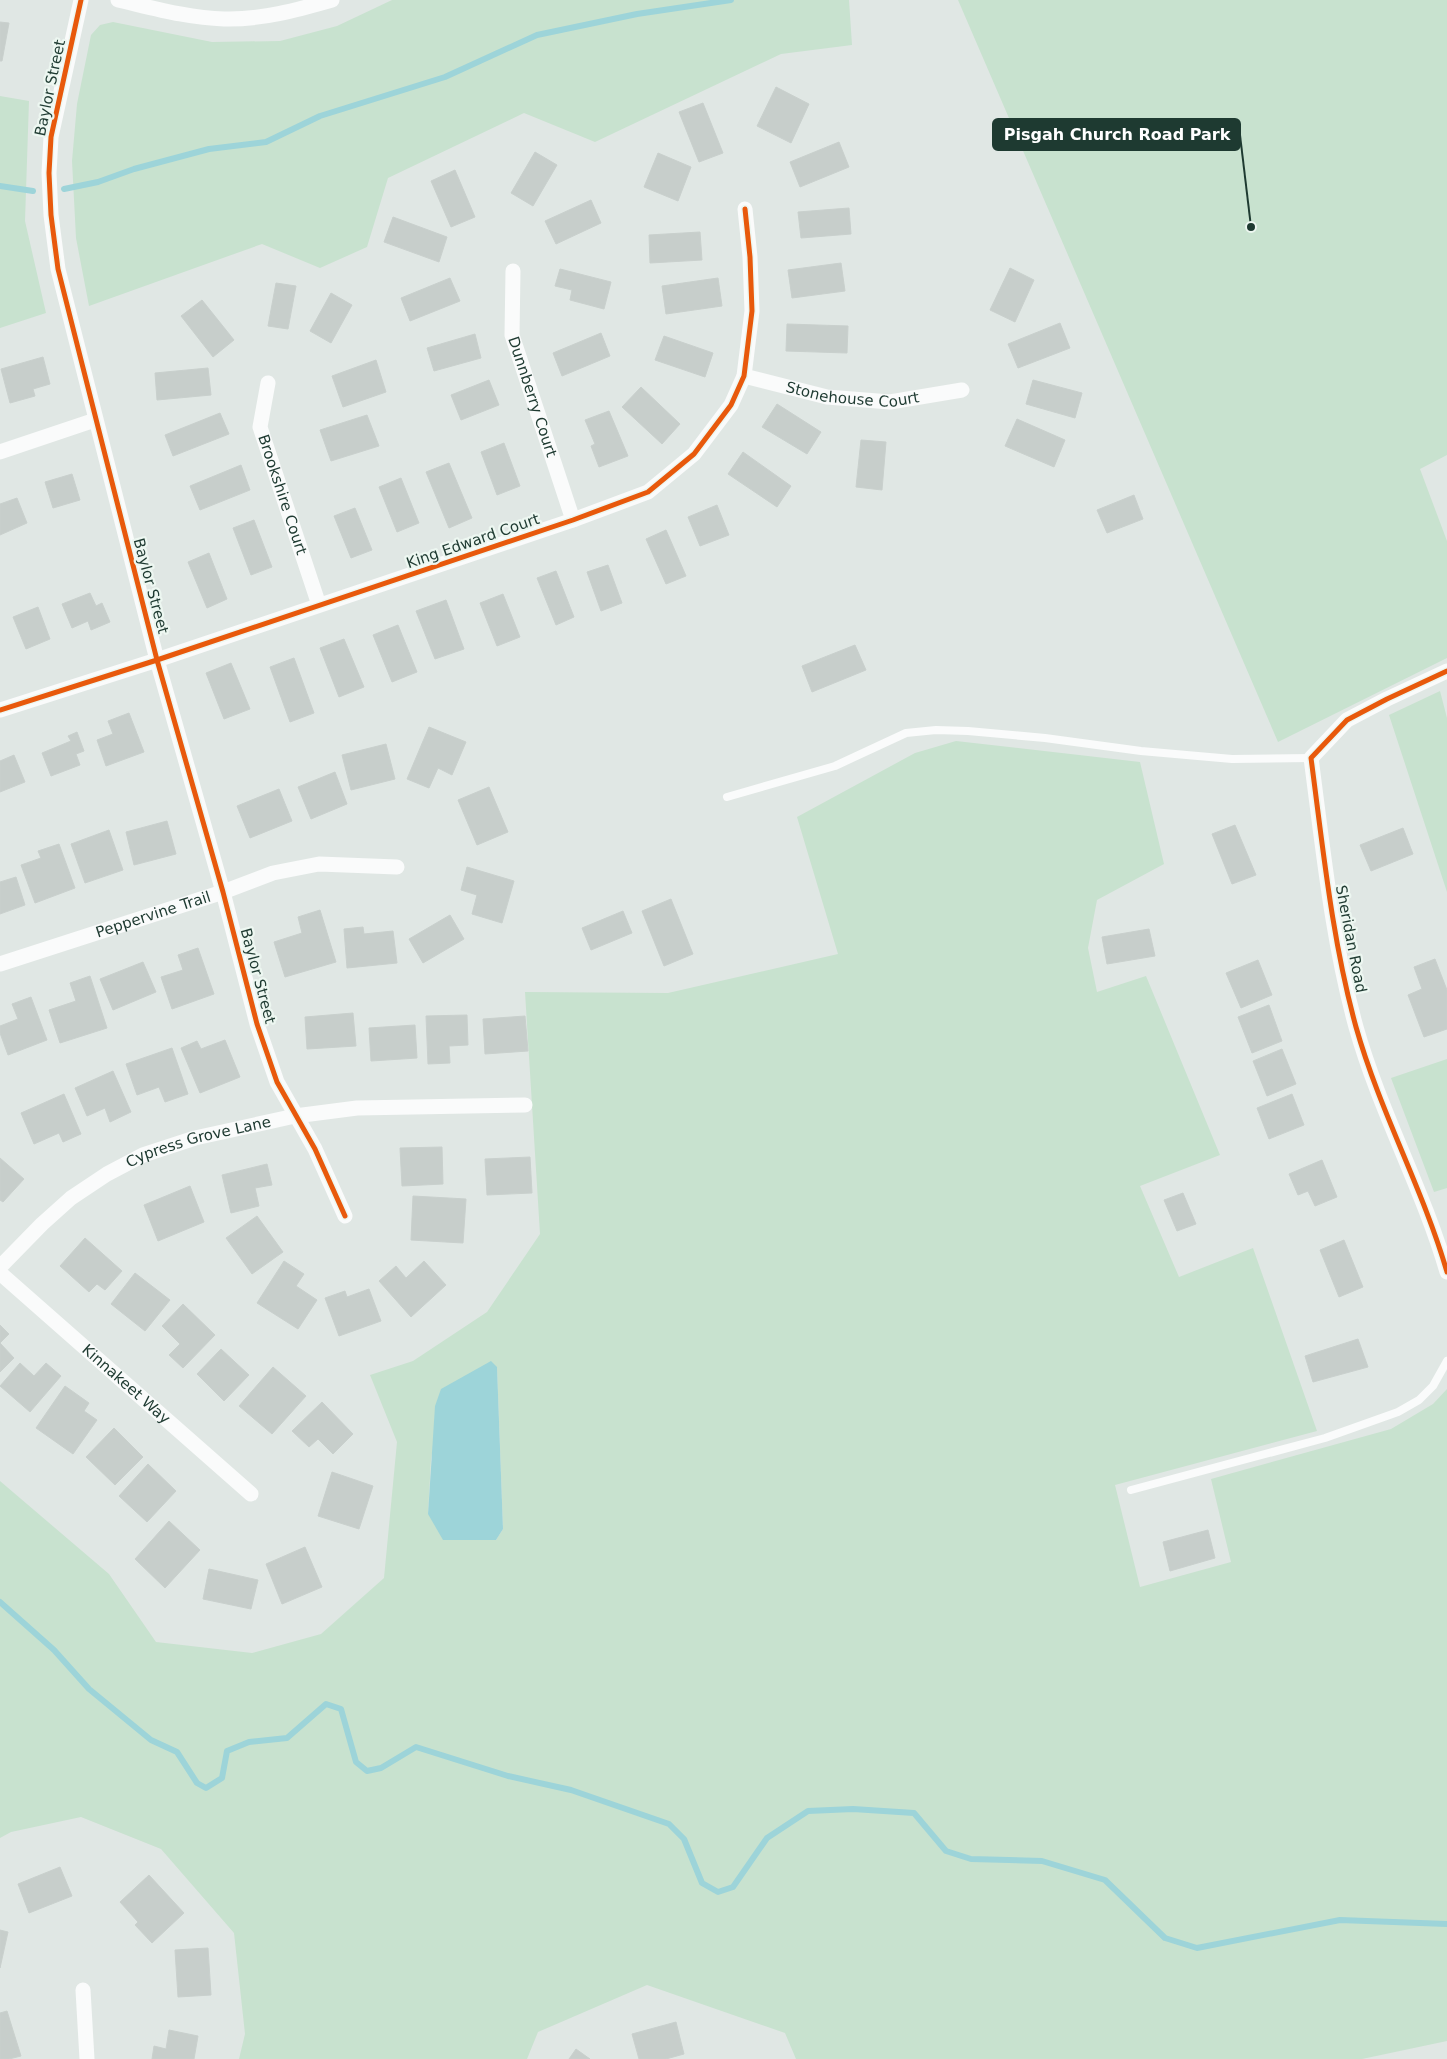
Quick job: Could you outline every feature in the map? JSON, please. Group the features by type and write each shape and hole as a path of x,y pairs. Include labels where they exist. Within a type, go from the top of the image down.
{"street":[{"name":"Baylor Street","path":"81,0 51,137 50,215 58,270 157,660 223,892 257,1024 277,1082 314,1149 345,1216"},
{"path":"118,0 184,14 224,19 278,15 332,0"},
{"name":"King Edward Court","path":"0,710 319,606 573,520 648,492 694,454 732,405 744,376 752,311 750,257 744,210"},
{"name":"Dunnberry Court","path":"513,271 512,335 573,520"},
{"name":"Stonehouse Court","path":"744,376 827,397 890,402 962,390"},
{"name":"Brookshire Court","path":"268,383 260,426 319,606"},
{"path":"0,452 95,420"},
{"path":"1311,758 1347,720 1447,671"},
{"name":"Sheridan Road","path":"1311,758 1334,930 1356,1028 1390,1124 1436,1234 1447,1272"},
{"name":"Peppervine Trail","path":"0,964 223,892 273,873 319,864 398,867"},
{"name":"Cypress Grove Lane","path":"0,1267 42,1224 71,1198 107,1174 143,1155 195,1138 295,1116 357,1108 525,1104"},
{"name":"Kinnakeet Way","path":"0,1272 251,1494"},
{"path":"83,1990 87,2059"}],"lane":[{"path":"727,797 835,766 906,733 936,730 1045,738 1141,751 1232,759 1311,758"},
{"path":"1131,1490 1325,1438 1398,1412 1419,1400 1433,1386 1447,1361"}],"green space":[{"path":"392,0 849,0 852,45 781,54 595,142 524,113 388,178 367,247 320,268 262,244 89,306 76,238 72,161 77,104 91,35 100,25 113,22 212,42 280,41 337,26"},
{"path":"958,0 1447,0 1447,455 1420,469 1447,541 1447,658 1278,742"},
{"path":"0,96 29,101 25,221 46,313 0,328"},
{"path":"1440,691 1447,718 1447,892 1389,715"},
{"path":"956,741 1140,762 1164,864 1097,900 1088,948 1097,992 1146,976 1220,1155 1140,1186 1179,1277 1253,1248 1317,1431 1115,1485 1140,1587 1231,1562 1211,1479 1391,1429 1433,1404 1447,1389 1447,2041 1362,2059 796,2059 785,2033 647,1985 538,2032 527,2059 239,2059 245,2034 234,1933 161,1849 81,1817 11,1832 0,1838 0,1481 109,1574 156,1642 252,1653 321,1634 384,1578 397,1442 370,1375 413,1361 487,1312 540,1234 525,992 668,993 838,954 797,817 915,753","holes":["497,1367 503,1529 496,1540 428,1514 434,1440"]},
{"path":"1447,1059 1447,1188 1434,1192 1391,1078"}],"water":[{"path":"491,1361 497,1367 503,1529 496,1540 443,1540 428,1514 435,1406 441,1389"}],"building":[{"path":"0,22 9,23 2,61 0,61"},
{"path":"776,87 809,104 791,143 757,126"},
{"path":"703,103 723,153 699,162 679,112"},
{"path":"839,142 849,167 800,187 790,162"},
{"path":"535,152 557,165 533,206 511,193"},
{"path":"658,153 691,167 678,201 644,187"},
{"path":"455,170 475,217 451,227 431,181"},
{"path":"591,200 601,223 556,244 545,221"},
{"path":"849,208 851,234 801,238 798,212"},
{"path":"393,217 447,237 439,262 384,242"},
{"path":"700,232 702,260 650,263 649,235"},
{"path":"841,263 845,291 792,298 788,270"},
{"path":"1010,268 1034,280 1015,322 990,310"},
{"path":"560,269 611,282 604,309 570,300 572,290 555,286"},
{"path":"450,278 460,301 410,321 401,298"},
{"path":"718,278 722,306 666,314 662,286"},
{"path":"276,283 296,286 288,329 268,326"},
{"path":"331,293 352,305 331,343 310,331"},
{"path":"202,300 234,340 213,357 181,316"},
{"path":"1060,323 1070,348 1018,368 1008,344"},
{"path":"787,324 848,326 847,353 786,351"},
{"path":"601,333 610,356 562,376 553,353"},
{"path":"475,334 481,358 434,371 427,348"},
{"path":"664,336 713,353 705,377 655,360"},
{"path":"43,357 50,384 33,389 35,396 10,403 1,369"},
{"path":"376,360 386,392 343,407 332,376"},
{"path":"208,368 211,395 157,400 155,373"},
{"path":"489,380 499,405 461,420 451,395"},
{"path":"1033,380 1082,393 1075,418 1026,404"},
{"path":"641,387 680,424 662,444 622,407"},
{"path":"777,404 821,432 807,454 762,427"},
{"path":"609,411 628,456 599,467 591,446 595,444 585,420"},
{"path":"220,413 229,434 173,456 165,435"},
{"path":"367,415 379,446 331,461 320,430"},
{"path":"1017,419 1065,440 1054,467 1005,446"},
{"path":"861,440 886,442 882,490 856,487"},
{"path":"504,443 520,486 497,495 481,452"},
{"path":"743,452 791,486 777,507 728,474"},
{"path":"449,463 472,518 449,528 426,472"},
{"path":"241,465 250,490 200,510 190,486"},
{"path":"72,474 80,500 53,508 45,482"},
{"path":"401,478 419,523 397,532 379,487"},
{"path":"1134,495 1143,519 1107,533 1097,510"},
{"path":"17,498 27,523 0,535 0,504"},
{"path":"717,505 729,535 700,546 688,517"},
{"path":"355,508 372,550 351,558 334,516"},
{"path":"254,520 272,567 251,575 233,528"},
{"path":"666,530 686,576 666,584 646,539"},
{"path":"209,553 227,599 207,608 188,562"},
{"path":"608,565 622,603 601,611 587,572"},
{"path":"556,571 574,617 556,625 537,578"},
{"path":"90,593 96,606 102,603 110,622 91,630 88,621 72,628 62,604"},
{"path":"503,594 520,637 497,646 480,603"},
{"path":"446,600 464,649 435,659 416,611"},
{"path":"38,607 50,639 26,649 13,617"},
{"path":"398,625 417,672 392,682 373,635"},
{"path":"344,639 364,687 339,697 320,648"},
{"path":"855,645 866,670 812,692 802,666"},
{"path":"294,658 314,713 290,722 270,667"},
{"path":"231,663 250,709 224,719 206,673"},
{"path":"129,713 144,752 106,766 97,740 113,734 108,721"},
{"path":"429,727 466,742 452,775 438,768 429,788 407,779"},
{"path":"77,732 84,751 76,754 80,765 51,776 42,753 71,741 68,736"},
{"path":"386,744 395,779 351,790 342,755"},
{"path":"14,755 25,782 0,792 0,761"},
{"path":"335,772 347,804 311,819 298,787"},
{"path":"489,787 508,832 477,845 458,800"},
{"path":"279,789 292,821 250,838 237,806"},
{"path":"167,821 176,854 134,865 126,832"},
{"path":"1235,825 1256,875 1232,884 1212,834"},
{"path":"1403,828 1413,854 1371,871 1360,845"},
{"path":"109,830 123,870 85,883 71,844"},
{"path":"59,844 75,888 35,903 21,865 41,858 38,851"},
{"path":"467,867 514,881 502,923 472,914 477,895 461,890"},
{"path":"16,877 25,905 0,914 0,882"},
{"path":"671,899 693,954 664,966 642,911"},
{"path":"320,910 336,962 285,977 274,942 302,933 298,917"},
{"path":"623,911 632,933 591,950 582,928"},
{"path":"450,915 464,939 423,963 409,939"},
{"path":"363,927 364,934 393,931 397,963 347,968 344,929"},
{"path":"1149,929 1155,956 1107,964 1102,937"},
{"path":"198,948 214,994 172,1009 161,977 183,970 178,955"},
{"path":"1435,959 1447,990 1447,1029 1424,1037 1408,995 1422,989 1414,967"},
{"path":"1258,960 1272,995 1241,1008 1226,973"},
{"path":"143,962 156,992 113,1010 100,979"},
{"path":"90,976 107,1028 60,1043 49,1010 76,1001 70,983"},
{"path":"31,997 47,1040 8,1055 0,1033 0,1026 18,1019 12,1004"},
{"path":"1269,1005 1282,1041 1252,1053 1238,1017"},
{"path":"353,1013 356,1046 307,1049 305,1017"},
{"path":"467,1015 468,1045 449,1046 450,1063 428,1064 426,1016"},
{"path":"525,1016 528,1051 485,1054 483,1019"},
{"path":"415,1025 417,1058 371,1061 369,1028"},
{"path":"225,1040 240,1077 200,1093 181,1048 197,1041 201,1049"},
{"path":"172,1048 188,1094 165,1102 159,1087 137,1095 126,1064"},
{"path":"1282,1049 1296,1084 1267,1096 1253,1061"},
{"path":"113,1071 131,1112 110,1122 105,1108 87,1116 75,1088"},
{"path":"64,1094 81,1134 63,1142 59,1133 34,1144 21,1113"},
{"path":"1292,1094 1304,1125 1269,1139 1257,1108"},
{"path":"442,1147 443,1184 402,1186 400,1148"},
{"path":"530,1157 532,1193 487,1195 485,1159"},
{"path":"0,1158 24,1179 3,1202 0,1200"},
{"path":"1322,1160 1337,1197 1315,1206 1308,1191 1298,1195 1289,1174"},
{"path":"267,1164 272,1185 255,1188 259,1206 231,1213 222,1175"},
{"path":"190,1186 204,1222 158,1241 144,1205"},
{"path":"1183,1193 1196,1224 1177,1231 1164,1200"},
{"path":"413,1196 466,1199 463,1243 411,1240"},
{"path":"257,1216 283,1252 252,1274 226,1238"},
{"path":"85,1238 122,1271 105,1290 97,1284 89,1292 60,1266"},
{"path":"1344,1240 1363,1287 1339,1297 1320,1250"},
{"path":"284,1261 304,1274 296,1286 317,1300 298,1329 257,1303"},
{"path":"424,1261 446,1285 411,1317 379,1281 396,1266 406,1278"},
{"path":"135,1273 170,1300 145,1331 111,1304"},
{"path":"369,1289 381,1321 339,1336 325,1298 345,1291 347,1297"},
{"path":"183,1304 215,1335 183,1368 169,1355 180,1344 162,1326"},
{"path":"0,1325 9,1334 0,1343"},
{"path":"1358,1339 1368,1367 1313,1382 1305,1356"},
{"path":"0,1343 14,1358 0,1372"},
{"path":"221,1349 249,1375 224,1401 197,1374"},
{"path":"20,1363 34,1376 46,1363 61,1376 30,1412 0,1386"},
{"path":"273,1367 306,1396 272,1434 239,1406"},
{"path":"65,1386 89,1403 84,1411 97,1420 73,1454 36,1428"},
{"path":"322,1402 353,1434 333,1454 318,1439 309,1447 292,1431"},
{"path":"114,1428 143,1457 115,1485 86,1457"},
{"path":"148,1464 176,1491 147,1522 119,1496"},
{"path":"332,1472 373,1486 359,1529 318,1516"},
{"path":"169,1521 200,1550 165,1588 135,1559"},
{"path":"1208,1530 1215,1558 1170,1571 1163,1542"},
{"path":"305,1547 322,1587 282,1604 266,1564"},
{"path":"209,1569 258,1580 251,1609 203,1599"},
{"path":"60,1867 72,1896 29,1913 18,1884"},
{"path":"149,1875 184,1913 152,1943 135,1925 138,1922 120,1902"},
{"path":"0,1930 8,1932 0,1968"},
{"path":"208,1948 211,1995 178,1997 175,1950"},
{"path":"7,2011 21,2056 0,2059 0,2013"},
{"path":"676,2022 684,2054 666,2059 639,2059 632,2034"},
{"path":"169,2030 198,2036 194,2059 152,2059 154,2046 166,2049"},
{"path":"576,2049 590,2059 569,2059"}],"waterway":[{"path":"64,189 98,182 134,169 209,149 266,142 320,116 445,77 537,35 637,14 731,0"},
{"path":"0,186 33,191"},
{"path":"0,1602 54,1650 89,1689 151,1740 177,1752 197,1783 206,1788 222,1778 227,1751 249,1742 287,1738 326,1704 341,1709 356,1762 367,1771 381,1768 416,1747 508,1776 571,1790 669,1824 684,1839 702,1883 718,1892 733,1887 767,1838 808,1811 853,1809 914,1813 946,1851 971,1859 1042,1861 1105,1880 1165,1938 1197,1948 1340,1920 1447,1924"}],"cycle path":[{"path":"81,0 51,137 49,173 51,215 58,269 157,660 223,892 257,1024 277,1082 315,1149 345,1216"},
{"path":"0,710 157,660 573,520 648,492 694,454 731,405 744,376 752,311 750,257 745,209"},
{"path":"1447,671 1347,720 1311,758 1334,927 1356,1027 1377,1089 1426,1211 1447,1272"}],"place":[{"name":"Pisgah Church Road Park","path":"1251,227"}]}
